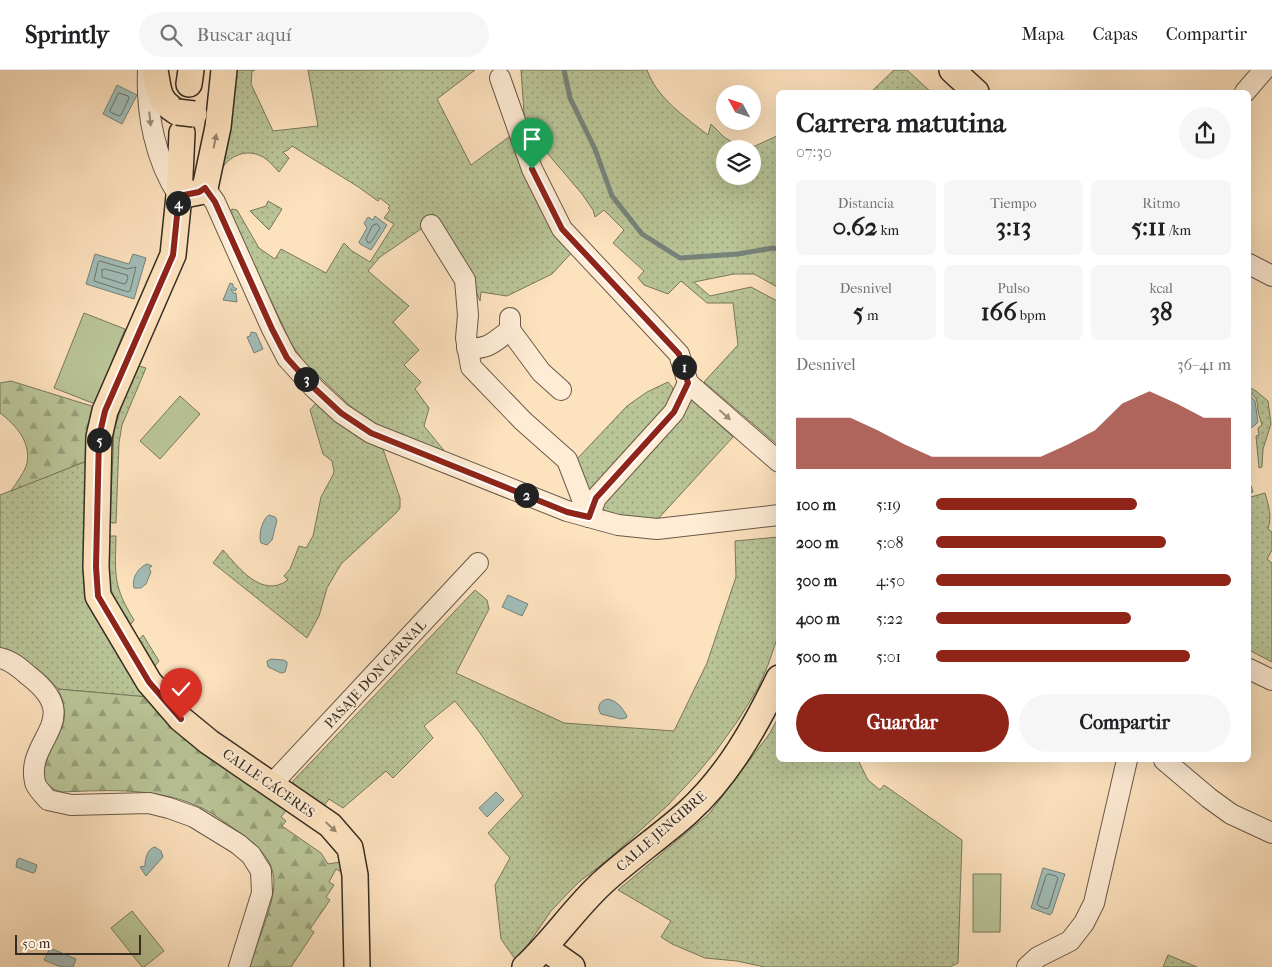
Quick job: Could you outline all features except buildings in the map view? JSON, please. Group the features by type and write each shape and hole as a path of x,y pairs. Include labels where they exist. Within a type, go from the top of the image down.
{"main road":[{"path":"155,70 159,94 166,106 184,120 202,102 209,70"},
{"path":"179,196 199,192 205,188 218,127 224,70"},
{"path":"952,70 974,90"},
{"name":"CALLE CÁCERES","path":"184,120 173,255 105,411 99,437 96,567 98,596 149,682 181,719 209,742 330,825 350,848 356,874 357,967"},
{"name":"CALLE JENGIBRE","path":"525,967 545,948 579,906 604,882 688,812 717,781 737,754 776,684"},
{"path":"545,948 572,967"}],"street":[{"path":"148,70 147,87 151,130 171,184 179,196"},
{"path":"1248,90 1264,70"},
{"path":"500,78 532,169 562,229 679,354 688,383 776,459"},
{"path":"205,188 215,202 287,358 314,388 341,413 371,433 567,512 618,525 657,529 776,515"},
{"path":"431,225 465,280 468,315 466,338 471,367 523,421 567,460 589,517"},
{"path":"1251,265 1272,276"},
{"path":"467,348 486,348 510,323 541,372 561,390"},
{"path":"589,517 596,498 674,412 688,383"},
{"name":"PASAJE DON CARNAL","path":"271,785 478,563"},
{"path":"0,658 17,666 41,685 50,697 54,713 50,732 34,762 34,783 48,800 71,804 149,803 169,808 194,816 238,844 251,855 261,871 262,893 238,967"},
{"path":"1251,670 1272,680"},
{"path":"1027,967 1038,957 1070,941 1084,923 1094,903 1127,762"},
{"path":"1166,762 1231,814 1272,833"}],"green space":[{"path":"228,70 255,70 252,71 251,84 273,131 318,126 308,70 475,70 437,99 471,165 513,134 575,249 552,274 507,296 481,292 480,301 470,277 434,220 380,257 368,271 409,306 393,322 419,350 404,365 421,382 415,389 429,408 424,426 446,453 386,429 360,415 304,362 291,343 230,213 232,209 237,210 259,248 275,259 281,249 326,273 344,243 352,251 370,262 394,224 384,218 390,210 388,208 390,206 380,198 378,201 292,146 283,152 289,158 279,172 264,157 250,153 235,156 223,167 215,165"},
{"path":"521,70 647,70 658,89 681,114 708,135 711,124 729,140 716,140 716,185 761,185 761,143 776,136 776,286 754,274 734,274 694,282 710,296 751,287 776,300 776,443 704,382 738,345 733,303 707,303 681,281 668,294 644,285 638,278 644,271 613,243 624,230 604,210 595,217 593,210 582,194 525,127"},
{"path":"894,70 907,70 929,90 873,90"},
{"path":"268,201 282,209 269,230 250,211 266,206"},
{"path":"84,313 125,329 95,404 54,388"},
{"path":"139,366 146,368 122,425 119,443 116,523 112,523 110,521 114,430 124,399"},
{"path":"11,381 98,408 89,460 11,491 24,470 28,455 27,448 17,429 0,413 0,383"},
{"path":"668,382 673,388 668,411 614,472 586,493 577,459 627,406 647,392"},
{"path":"1251,388 1268,401 1271,424 1263,449 1262,467 1259,468 1256,436 1259,435 1258,428 1262,425 1254,396 1251,394"},
{"path":"180,396 200,414 160,459 140,441"},
{"path":"691,399 733,437 657,520 625,518 603,509 598,504"},
{"path":"316,403 339,424 383,449 400,498 400,508 341,564 327,588 319,616 307,638 213,563 223,550 236,565 260,584 278,585 288,580 284,576 290,569 299,546 306,548 313,536 321,497 334,471 332,461 323,454 310,410"},
{"path":"89,460 92,609 104,632 148,697 58,689 32,665 0,649 0,495"},
{"path":"1265,493 1270,511 1268,529 1272,532 1272,550 1267,559 1272,563 1272,662 1251,651 1251,497"},
{"path":"116,536 115,561 117,580 122,598 134,620 131,624 128,624 110,590 108,568 109,538"},
{"path":"776,537 776,642 758,688 739,719 695,776 668,805 568,893 551,911 527,946 515,959 501,939 495,885 510,858 488,833 523,796 480,733 455,701 424,726 433,738 393,778 386,771 343,808 329,799 323,807 294,787 293,781 475,590 487,600 489,609 456,673 564,723 674,731 707,663 736,577 735,541"},
{"path":"143,635 159,661 154,667 139,640"},
{"path":"58,689 148,697 288,808 281,817 286,821 282,826 321,853 328,864 346,861 347,875 336,869 329,882 334,885 326,897 330,900 310,929 314,932 291,967 249,967 268,913 274,883 271,866 267,859 243,835 204,809 170,797 152,793 116,791 62,792 50,787 45,780 46,761 64,720 63,704"},
{"path":"776,722 776,762 859,762 868,780 880,790 884,785 962,840 958,963 950,967 765,967 737,961 705,958 672,944 661,937 671,921 618,890 709,814 770,733"},
{"path":"973,874 1001,874 1000,932 973,932"},
{"path":"132,911 164,951 144,967 142,967 111,928"},
{"path":"1168,955 1197,967 1163,967"}],"water":[{"path":"117,85 137,95 122,124 103,114"},
{"path":"375,216 387,225 371,250 359,242 367,228 364,223 368,217 373,220"},
{"path":"95,254 129,264 133,254 146,258 134,299 86,284"},
{"path":"230,283 237,289 235,291 231,289 233,293 236,293 237,302 223,300"},
{"path":"251,332 256,333 263,349 254,353 247,337 250,336"},
{"path":"1251,396 1255,401 1258,422 1251,428"},
{"path":"269,515 277,520 272,540 267,545 261,543 260,536 261,528"},
{"path":"147,564 152,566 149,568 151,572 146,584 141,588 134,588 133,584 136,573"},
{"path":"508,595 528,604 522,616 502,607"},
{"path":"271,659 287,662 285,672 281,673 268,667 267,661"},
{"path":"608,699 620,706 627,716 626,718 621,719 601,714 600,704"},
{"path":"496,792 504,800 487,817 479,808"},
{"path":"155,847 161,851 163,857 146,876 140,867 145,866 148,852"},
{"path":"19,858 37,865 35,872 16,867"},
{"path":"1043,868 1065,874 1050,915 1031,908"},
{"path":"50,948 76,959 73,967 61,967 44,960"}],"waterway":[{"path":"564,70 570,98 595,149 612,196 642,234 680,258 738,254 776,248"}],"route":[{"path":"181,719 149,682 98,596 96,567 99,437 105,411 173,255 179,196 199,192 205,188 215,202 287,358 314,388 341,413 371,433 567,512 589,517 596,498 674,412 688,383 679,354 562,229 532,169"}]}
